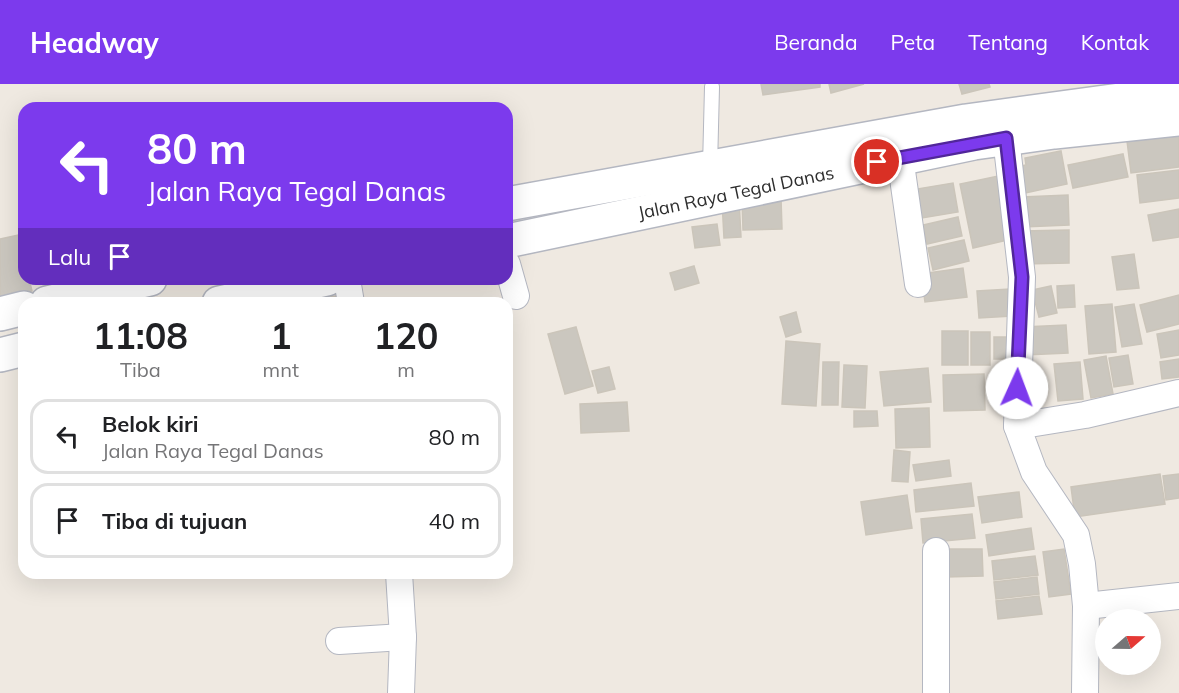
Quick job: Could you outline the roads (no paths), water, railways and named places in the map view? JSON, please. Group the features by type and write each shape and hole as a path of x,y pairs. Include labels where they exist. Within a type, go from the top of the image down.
{"street":[{"name":"Jalan Raya Tegal Danas","path":"513,240 900,158 982,134 1179,92"},
{"name":"Jalan Raya Tegal Danas","path":"513,203 710,167 982,134 1179,119"},
{"path":"982,134 1022,277 1017,426 1034,472 1076,535 1082,564 1086,606 1085,693"},
{"path":"900,158 918,284"},
{"path":"101,297 119,295 138,285"},
{"path":"246,297 300,285"},
{"path":"513,285 516,296"},
{"path":"0,314 18,310"},
{"path":"0,355 18,350"},
{"path":"1017,426 1085,415 1179,393"},
{"path":"936,551 936,693"},
{"path":"399,579 403,637 401,693"},
{"path":"1086,606 1179,597"},
{"path":"339,641 403,637"}],"lane":[{"path":"710,167 712,87"}]}
